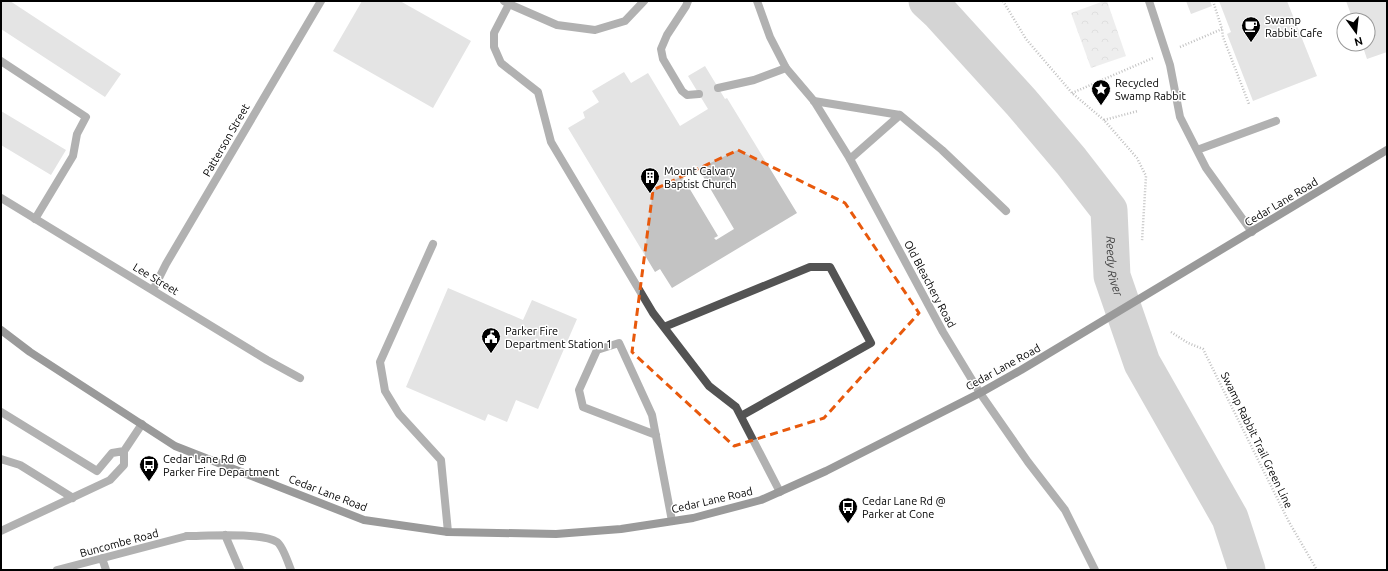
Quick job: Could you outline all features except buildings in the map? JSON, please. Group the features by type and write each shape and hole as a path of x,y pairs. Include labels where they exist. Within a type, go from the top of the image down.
{"main road":[{"name":"Cedar Lane Road","path":"1,330 30,352 175,446 364,520 448,532 556,534 621,528 693,518 761,500 826,471 980,393 1062,346 1387,150"}],"street":[{"name":"Patterson Street","path":"153,290 166,264 321,1"},
{"path":"644,1 625,21 595,30 557,25 507,2 494,33 494,47 501,63 538,92 551,142 653,313 709,386 736,407 780,492"},
{"path":"688,1 667,35 661,49 662,59 682,91 687,95 699,94"},
{"name":"Old Bleachery Road","path":"757,1 770,37 786,68 814,101 850,159 943,332 980,393 1028,462 1065,510 1095,570"},
{"path":"1148,1 1170,65 1180,117 1206,168 1252,232"},
{"path":"1,61 86,117 77,134 73,156 35,219"},
{"path":"718,88 754,80 786,68"},
{"path":"814,101 900,115 942,150 1006,211"},
{"path":"850,159 900,115"},
{"path":"1197,150 1276,121"},
{"name":"Lee Street","path":"1,198 267,360 300,378"},
{"path":"433,244 380,362 385,391 388,397 399,414 441,460 448,532"},
{"path":"664,327 810,267 830,267 872,344 741,416"},
{"path":"656,435 583,407 579,390 597,350 619,343 652,414 656,435 672,521"},
{"path":"1,412 98,471 112,453 124,451"},
{"path":"1,531 110,480 124,465 124,451 142,424"},
{"path":"1,459 20,466 74,498"},
{"path":"225,535 240,570"},
{"name":"Buncombe Road","path":"57,570 187,536 225,535 257,537 276,542 280,546 291,570"},
{"path":"102,558 106,570"}],"path":[{"path":"1002,1 1026,39 1072,93 1104,120 1137,158 1146,176 1142,242"},
{"path":"1213,1 1223,37 1249,104"},
{"path":"1072,93 1222,29"},
{"path":"1104,120 1138,111"},
{"name":"Swamp Rabbit Trail Green Line","path":"1171,332 1188,343 1203,349 1289,522 1317,570"}],"highlighted area":[{"path":"738,150 845,203 919,313 824,418 734,446 632,352 653,190"}],"green space":[{"path":"1107,1 1126,56 1091,68 1071,13"}],"waterway":[{"name":"Reedy River","path":"927,1 940,13 1021,102 1071,161 1109,210 1112,276 1142,363 1230,518 1247,570"}],"place":[{"name":"Swamp Rabbit Cafe","path":"1251,43"},
{"name":"Recycled Swamp Rabbit","path":"1101,106"},
{"name":"Mount Calvary Baptist Church","path":"650,194"},
{"name":"Parker Fire Department Station 1","path":"491,354"},
{"name":"Cedar Lane Rd @ Parker Fire Department","path":"149,482"},
{"name":"Cedar Lane Rd @ Parker at Cone","path":"848,524"}]}
